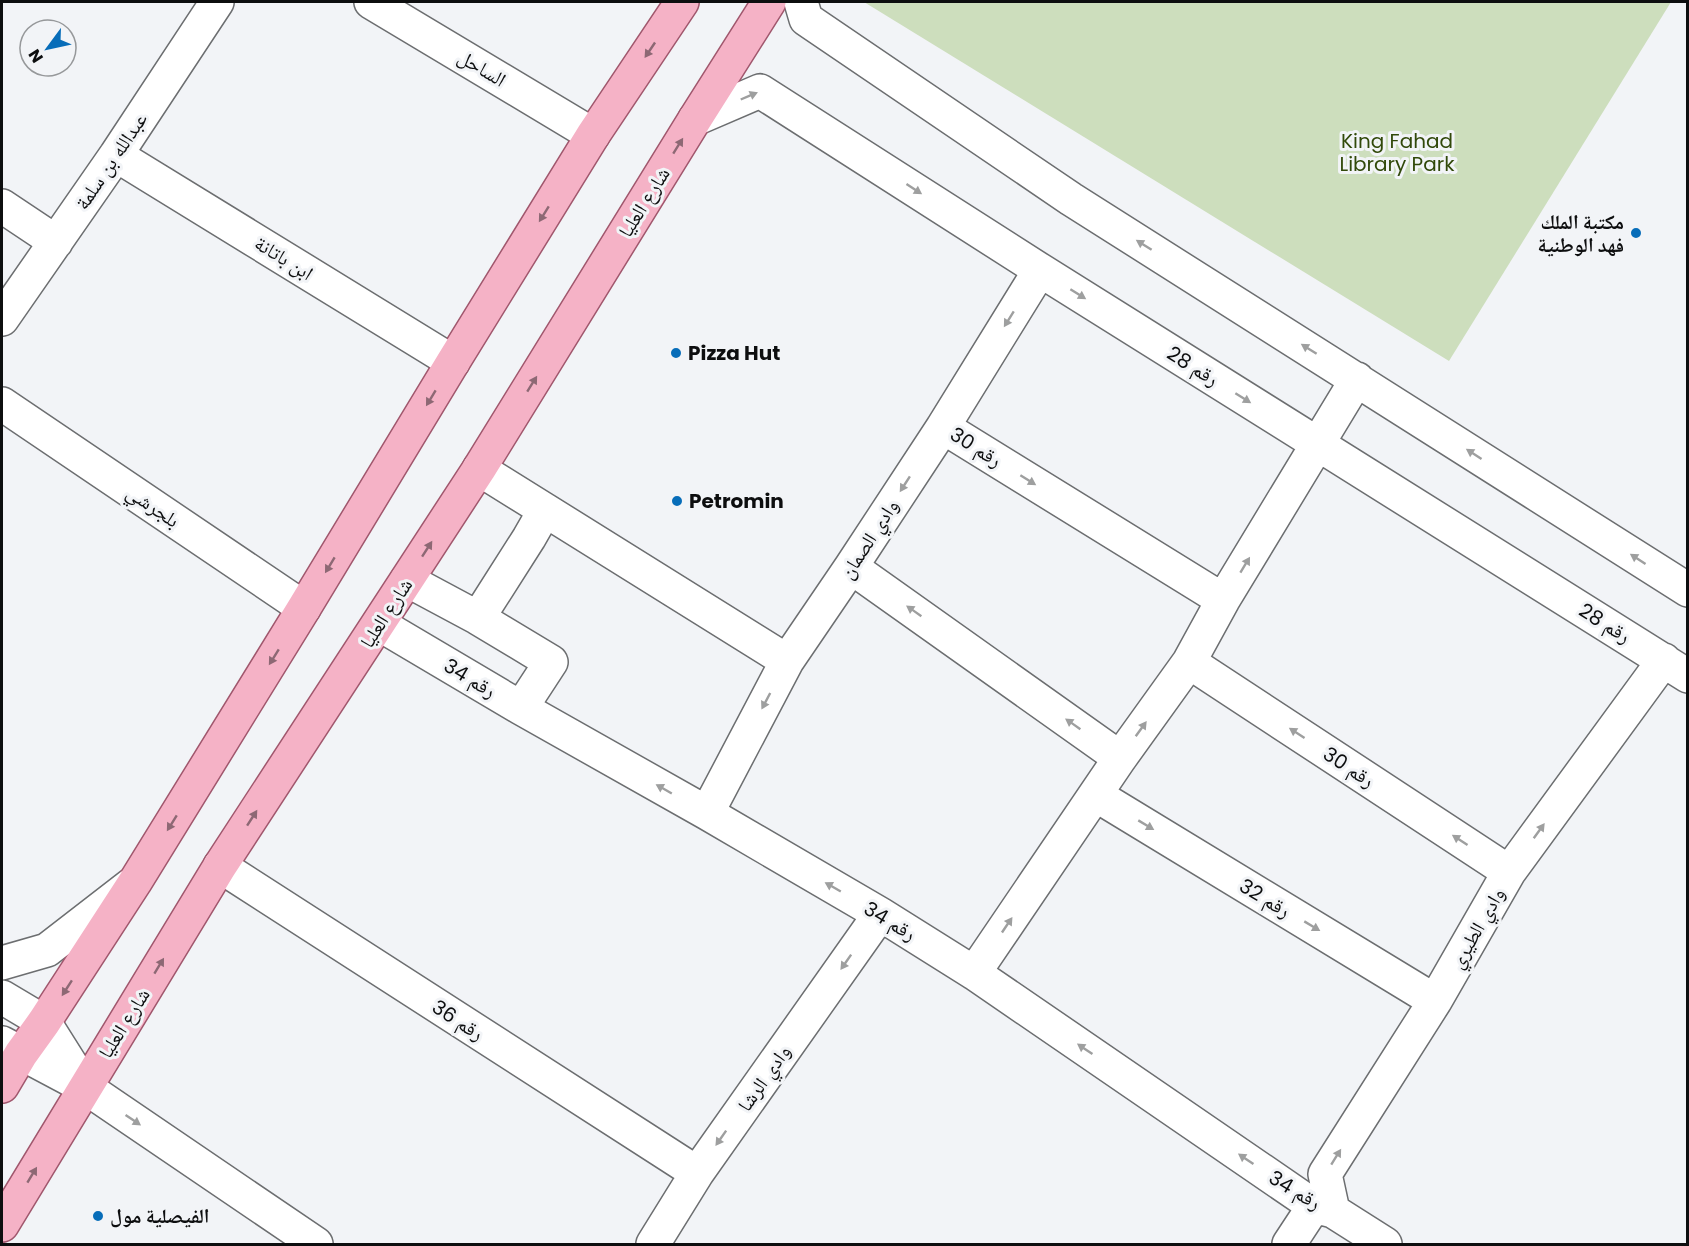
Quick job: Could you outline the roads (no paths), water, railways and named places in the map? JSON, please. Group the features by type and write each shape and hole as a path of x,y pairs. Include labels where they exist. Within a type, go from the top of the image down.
{"main road":[{"path":"2,1086 11,1048 44,1022 135,882 593,135 682,2"},
{"name":"شارع العليا","path":"2,1225 220,867 479,469 769,2"}],"street":[{"name":"عبدالله بن سلمة","path":"2,319 116,155 217,2"},
{"name":"الساحل","path":"371,2 593,135"},
{"path":"801,2 806,19 1071,199 1688,590"},
{"name":"رقم 28","path":"695,119 760,91 1040,270 1676,668"},
{"name":"ابن باتانة","path":"116,155 453,362"},
{"path":"2,206 56,242"},
{"name":"وادي الصمان","path":"707,813 787,661 943,427 1040,270"},
{"path":"974,973 1120,758 1189,662 1223,600 1357,379"},
{"name":"بلجرشي","path":"2,404 304,608"},
{"name":"رقم 30","path":"943,427 1223,600"},
{"path":"479,469 787,661"},
{"path":"478,618 545,510"},
{"path":"851,567 1120,758"},
{"path":"407,580 478,618 551,662 521,708"},
{"name":"رقم 34","path":"379,624 880,914 974,973 1323,1208 1385,1245"},
{"name":"رقم 30","path":"1189,662 1509,872"},
{"name":"وادي الطيري","path":"1323,1208 1325,1174 1435,1001 1509,872 1676,668"},
{"name":"رقم 32","path":"1096,795 1435,1001"},
{"name":"رقم 36","path":"220,867 697,1173"},
{"path":"2,963 47,950 135,882"},
{"name":"وادي الرشا","path":"653,1245 697,1173 880,914"},
{"path":"2,997 44,1022 84,1087"},
{"path":"11,1048 84,1087 315,1245"},
{"path":"1289,1245 1323,1208"}],"place":[{"name":"مكتبة الملك فهد الوطنية","path":"1636,233"},
{"name":"Pizza Hut","path":"676,353"},
{"name":"Petromin","path":"677,501"},
{"name":"الفيصلية مول","path":"98,1216"}],"park label":[{"name":"King Fahad Library Park","path":"1397,152"}]}
